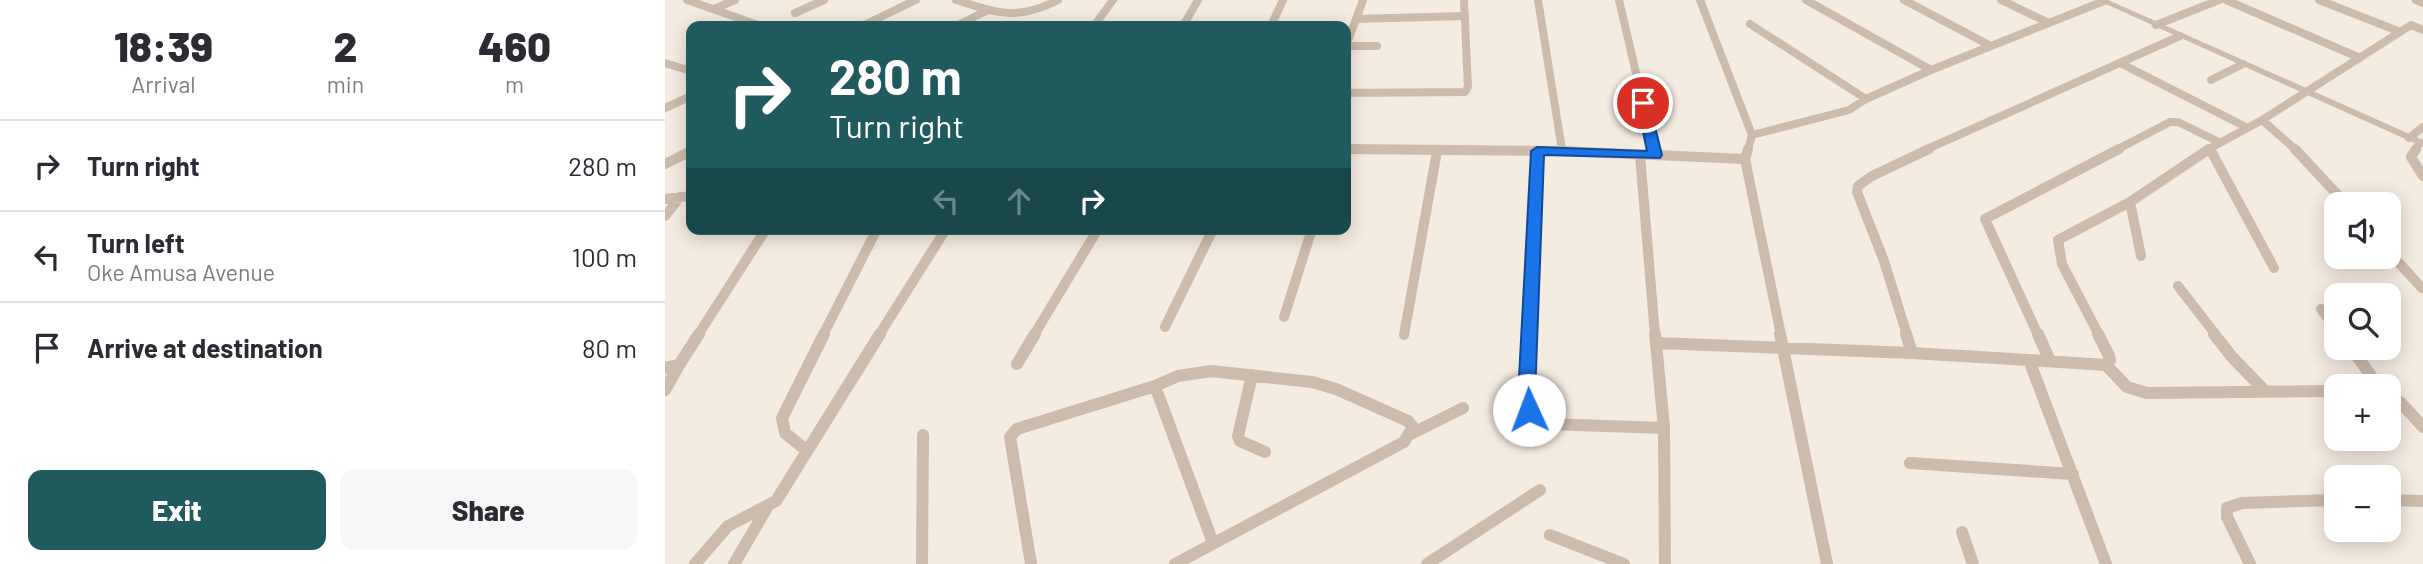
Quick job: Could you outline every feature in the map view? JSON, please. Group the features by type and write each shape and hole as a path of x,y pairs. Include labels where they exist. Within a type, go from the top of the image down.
{"street":[{"path":"687,0 747,21"},
{"path":"715,9 735,0"},
{"path":"795,13 824,0"},
{"path":"872,21 916,0"},
{"path":"956,0 1019,16 1033,14 1059,0"},
{"path":"1098,21 1113,0"},
{"path":"1186,21 1198,0"},
{"path":"1273,21 1283,0"},
{"path":"1351,34 1363,0"},
{"path":"1351,93 1465,93 1468,88 1464,0"},
{"path":"1538,0 1562,151"},
{"path":"1619,0 1655,155"},
{"path":"1700,0 1752,135 1745,159 1827,564"},
{"path":"1806,0 1931,69"},
{"path":"1904,0 1989,45"},
{"path":"2001,0 2049,23"},
{"path":"2156,25 2219,0"},
{"path":"2226,0 2360,58"},
{"path":"2319,0 2397,31"},
{"path":"2416,0 2423,3"},
{"path":"1752,135 1840,114 1931,69 2103,1 2422,144 2411,158 2423,177"},
{"path":"966,21 988,10"},
{"path":"1356,19 1465,16"},
{"path":"1750,24 1866,100"},
{"path":"2106,365 2109,356 2062,264 2058,240 2130,202 2214,146 2262,120 2360,58 2397,31 2410,25 2423,30"},
{"path":"1912,353 1884,261 1857,192 1858,186 1872,176 1967,130 2179,36"},
{"path":"1351,46 1377,46"},
{"path":"665,62 686,69"},
{"path":"2120,63 2246,127"},
{"path":"2211,80 2243,65"},
{"path":"665,108 686,98"},
{"path":"2262,120 2286,139 2335,192"},
{"path":"2050,361 1985,219 2170,122 2178,122 2214,146 2274,268"},
{"path":"2409,138 2423,127"},
{"path":"1351,149 1562,151 1745,159"},
{"path":"1404,336 1437,151"},
{"path":"1537,151 1527,397 1529,410 1537,419 1548,424 1664,428"},
{"path":"665,164 686,154"},
{"path":"1640,155 1664,428 1665,564"},
{"path":"665,199 686,197"},
{"path":"665,216 686,197"},
{"path":"2130,202 2141,256"},
{"path":"665,390 762,235"},
{"path":"806,450 784,434 781,428 782,418 874,235"},
{"path":"734,564 768,506 784,491 806,450 942,235"},
{"path":"1017,364 1094,235"},
{"path":"1165,327 1210,235"},
{"path":"1284,317 1310,235"},
{"path":"2401,265 2422,288"},
{"path":"2178,286 2232,357 2264,390"},
{"path":"2321,309 2324,313"},
{"path":"1655,343 1912,353 2106,365 2127,387 2147,393 2324,391"},
{"path":"2029,360 2106,564"},
{"path":"665,368 679,365"},
{"path":"1031,564 1010,437 1011,433 1064,413 1156,386 1178,376 1200,372 1252,374 1312,382 1336,389 1408,421 1413,427 1411,434"},
{"path":"1252,374 1238,436 1240,441 1265,452"},
{"path":"1156,386 1213,543"},
{"path":"2401,403 2423,426"},
{"path":"1175,564 1463,408"},
{"path":"922,564 923,435"},
{"path":"1910,463 2073,474"},
{"path":"1427,564 1540,490"},
{"path":"2250,564 2228,517 2227,508 2242,503 2324,500"},
{"path":"2401,500 2423,501"},
{"path":"695,564 728,526 768,506"},
{"path":"1962,532 1973,564"},
{"path":"1551,535 1624,564"}],"route":[{"path":"1529,410 1527,397 1537,151 1655,155 1643,103"}]}
